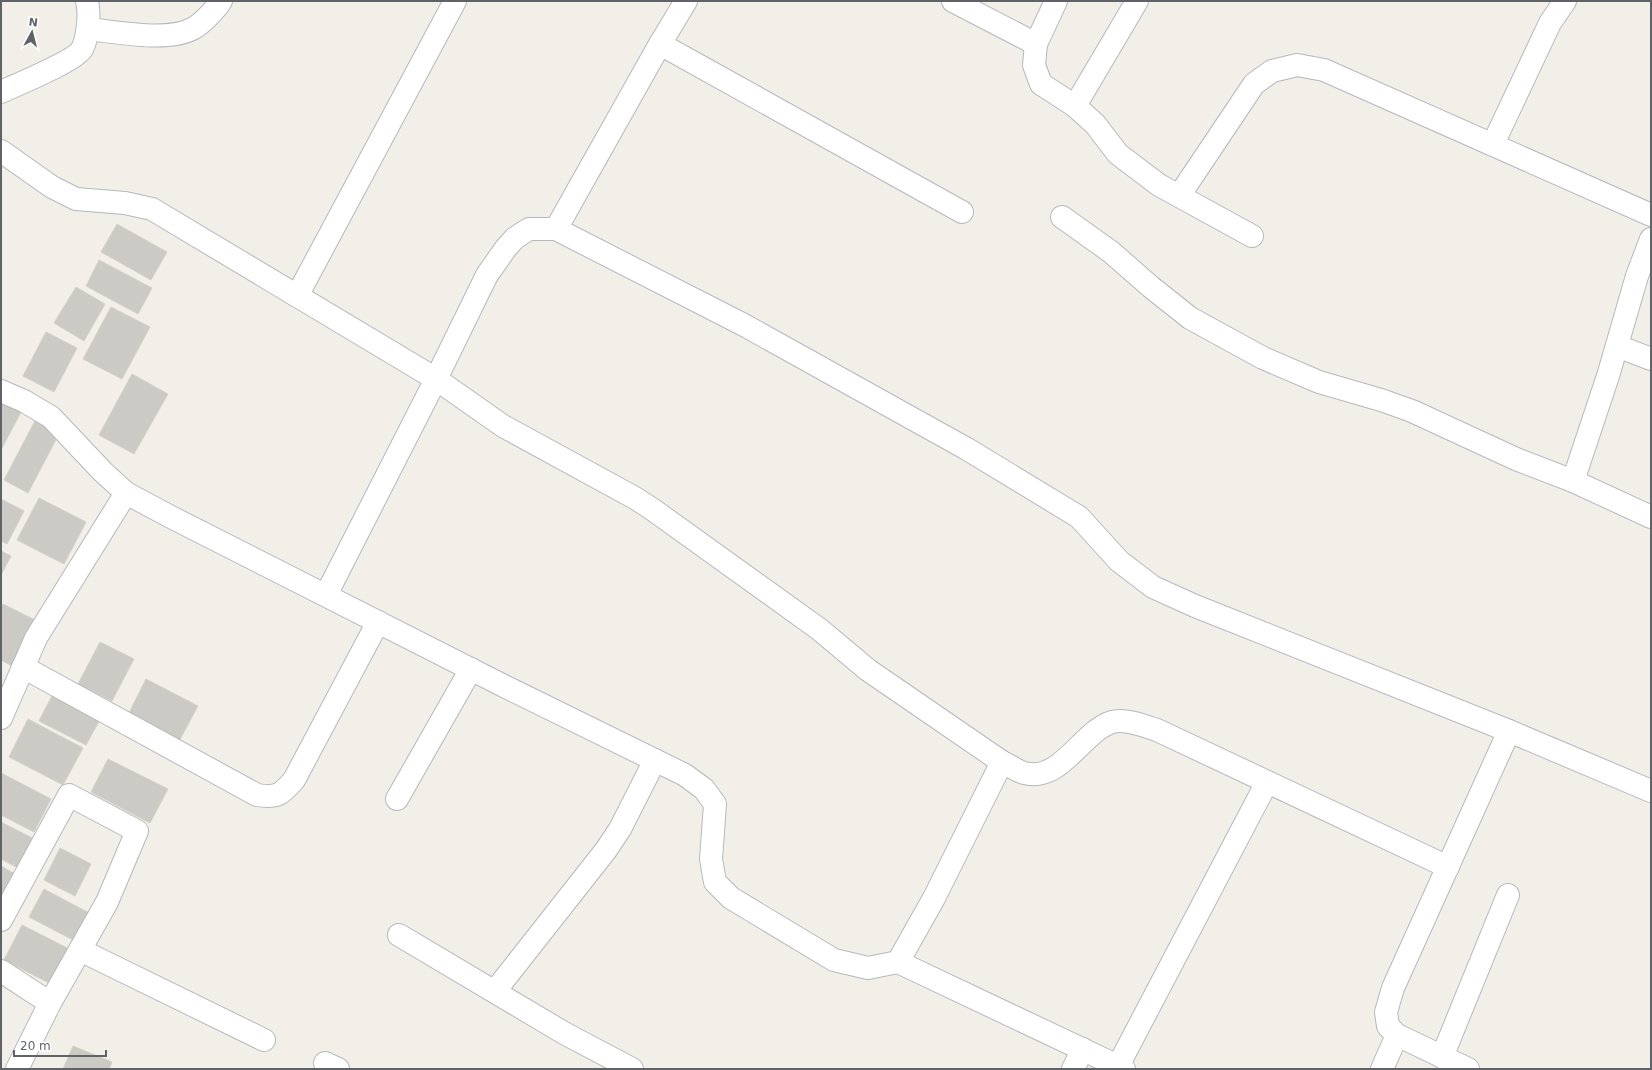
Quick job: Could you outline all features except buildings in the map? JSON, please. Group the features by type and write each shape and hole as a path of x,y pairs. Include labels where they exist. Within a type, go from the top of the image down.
{"street":[{"path":"1,92 61,64 82,50 88,29 89,8 87,1"},
{"path":"88,29 130,34 166,36 192,29 218,7 221,1"},
{"path":"298,296 344,206 455,1"},
{"path":"556,229 660,44 686,1"},
{"path":"953,1 1036,44"},
{"path":"1056,1 1036,44 1034,65 1041,84 1075,106 1094,124 1118,154 1137,170 1159,185 1252,236"},
{"path":"1075,106 1137,1"},
{"path":"1493,144 1550,24 1565,1"},
{"path":"660,44 962,212"},
{"path":"1179,196 1254,84 1272,71 1297,65 1324,70 1651,215"},
{"path":"1,151 52,187 76,199 125,203 152,209 436,379 503,426 609,483 652,509 819,630 868,670 1002,762 1024,773 1040,774 1055,767 1077,750 1093,732 1113,722 1134,723 1157,730 1448,867"},
{"path":"1062,217 1111,252 1151,287 1190,318 1263,358 1319,382 1381,400 1412,411 1516,459 1573,480 1651,517"},
{"path":"326,595 487,275 515,238 529,229 556,229 744,325 968,449 1079,517 1119,562 1153,587 1195,606 1509,731 1651,791"},
{"path":"1573,480 1617,346 1637,276 1651,239"},
{"path":"1617,346 1651,359"},
{"path":"1,391 24,401 51,417 103,472 126,493 171,518 685,775 704,788 715,804 711,859 715,882 731,898 834,960 868,968 898,962 1121,1067 1267,782"},
{"path":"1,718 36,638 126,493"},
{"path":"24,667 257,795 271,797 284,791 294,780 378,622"},
{"path":"397,799 471,669"},
{"path":"1468,1069 1397,1035 1388,1026 1386,1012 1393,988 1509,731"},
{"path":"495,992 606,850 620,829 655,760"},
{"path":"898,962 934,898 1002,762"},
{"path":"1,920 69,795 137,831 107,902 50,1003 17,1069"},
{"path":"1442,1057 1508,895"},
{"path":"399,934 564,1033 632,1069"},
{"path":"80,950 264,1040"},
{"path":"1,971 50,1003"},
{"path":"1382,1069 1397,1035"},
{"path":"1073,1069 1083,1049"}]}
